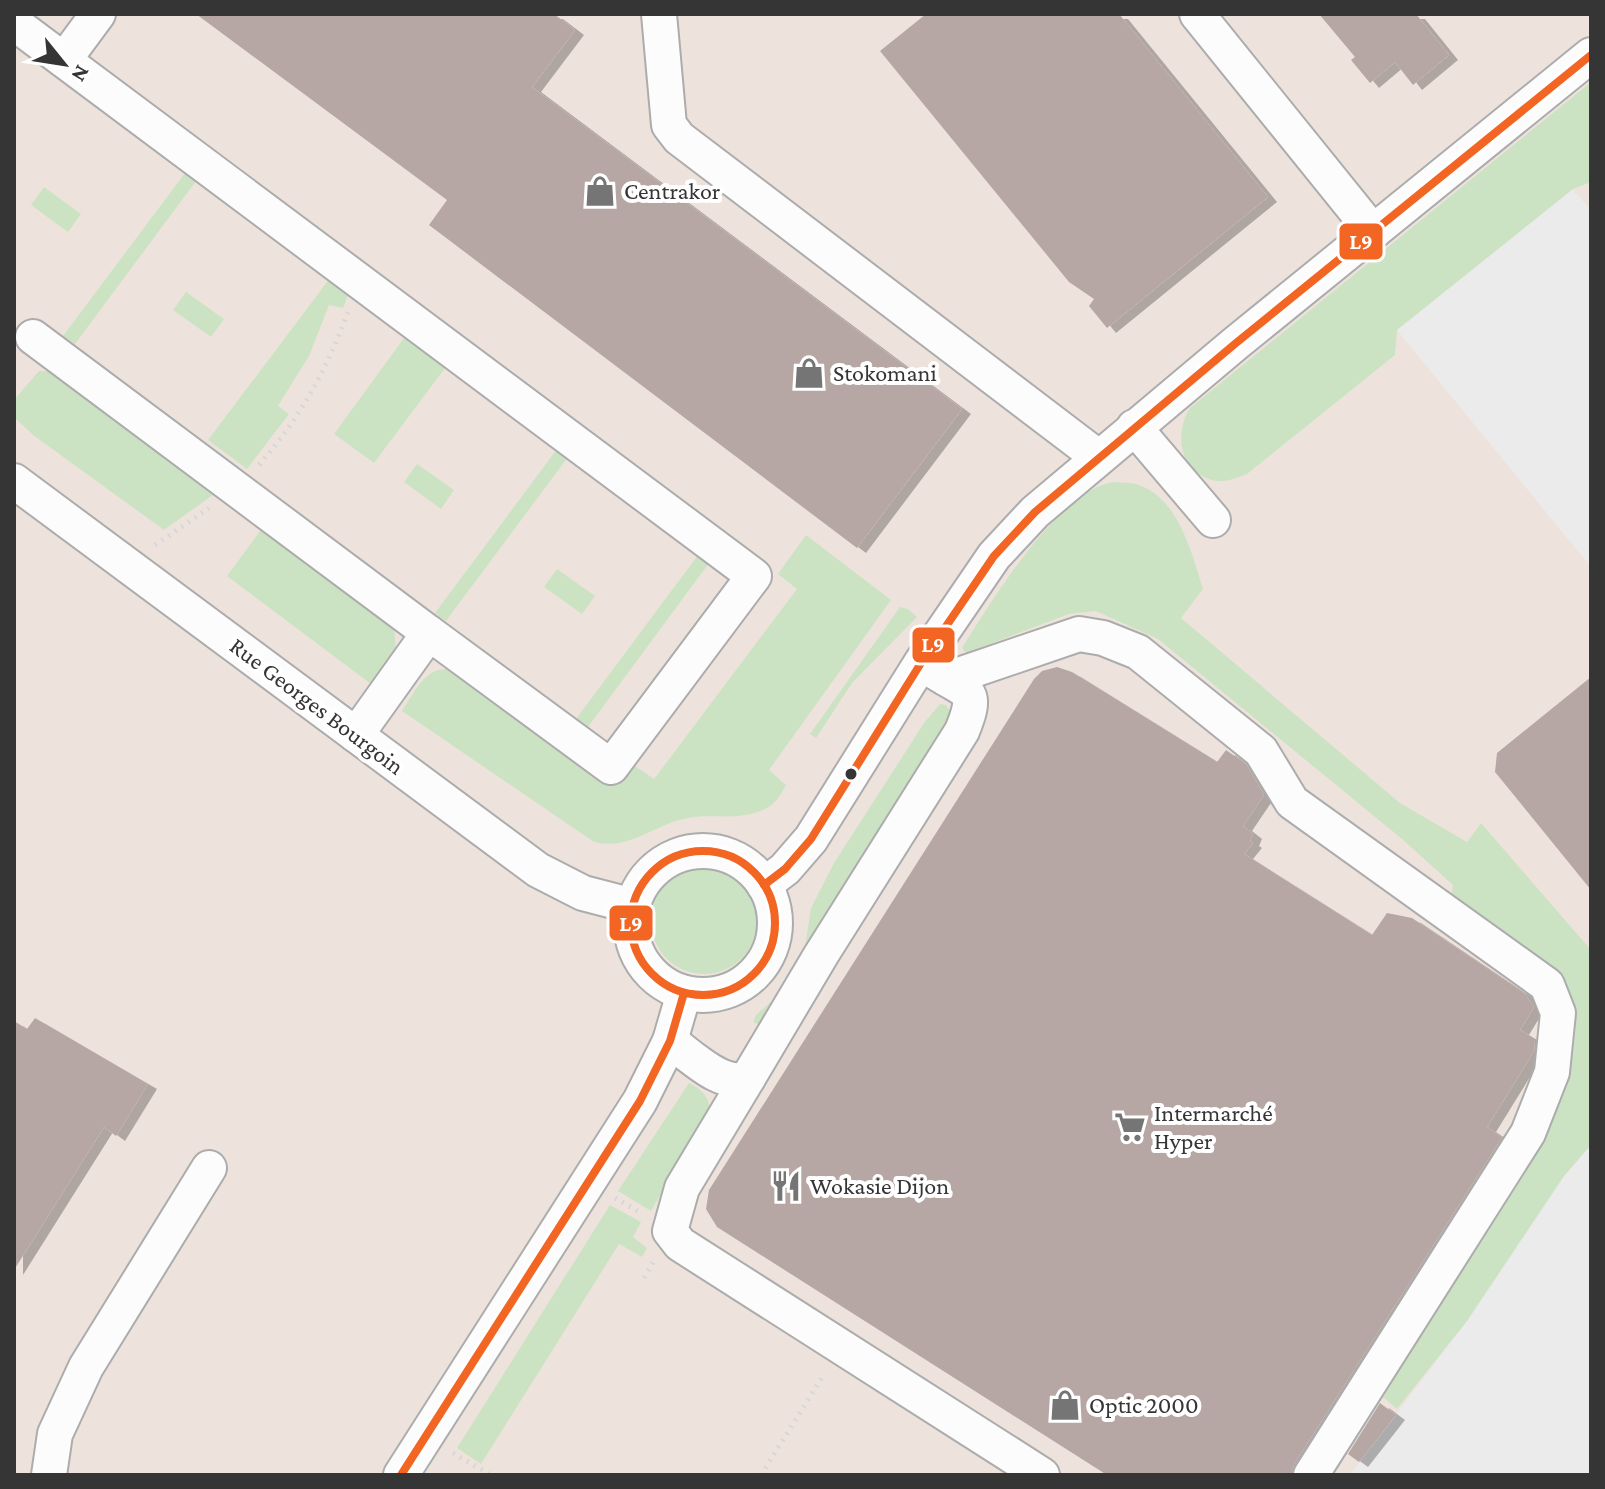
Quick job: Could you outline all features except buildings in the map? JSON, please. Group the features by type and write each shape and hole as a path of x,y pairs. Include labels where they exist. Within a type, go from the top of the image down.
{"street":[{"path":"64,60 98,14"},
{"path":"659,14 669,125 679,138 1098,457"},
{"path":"1197,14 1373,232"},
{"path":"14,23 754,576 611,767 234,487 20,341"},
{"path":"764,885 785,869 811,839 867,753 934,671 994,556 1035,512 1134,427 1591,55"},
{"path":"1134,427 1213,520"},
{"name":"Rue Georges Bourgoin","path":"14,481 538,870 583,893 633,906"},
{"path":"356,735 429,633"},
{"path":"934,671 1079,634 1103,638 1138,652 1261,751 1292,802 1547,985 1558,1013 1552,1072 1528,1133 1311,1475"},
{"path":"934,671 968,692 971,698 962,731 821,955 682,1188 670,1231 680,1244 1042,1475"},
{"path":"691,852 717,853 747,866 764,885 775,917 773,940 764,962 749,979 729,991 706,995 684,993 657,979 638,955 631,926 633,906 643,883 668,861 691,852"},
{"path":"401,1475 640,1101 670,1041 684,993"},
{"path":"670,1041 731,1081 740,1082 748,1078"},
{"path":"49,1475 55,1434 86,1367 209,1168"}],"path":[{"path":"132,569 147,551 234,487 277,445 310,398 329,363 360,281"},
{"path":"761,1475 823,1376"},
{"path":"446,1448 491,1475"}],"shaded area":[{"path":"14,14 1591,14 1591,210 1572,189 1397,330 1591,567 1591,1145 1564,1176 1467,1321 1350,1475 14,1475"}],"green space":[{"path":"1591,82 1591,182 1573,189 1397,330 1395,355 1247,474 1219,481 1199,474 1191,467 1185,458 1181,438 1190,408"},
{"path":"188,169 199,177 75,344 63,336"},
{"path":"44,187 81,214 68,232 31,205"},
{"path":"330,278 349,292 343,308 329,305 309,356 278,406 289,414 247,469 208,440"},
{"path":"186,292 224,319 211,337 173,310"},
{"path":"407,334 448,364 374,463 334,434"},
{"path":"39,371 55,371 217,492 164,530 33,435 14,417 14,400"},
{"path":"560,445 571,453 446,621 435,613"},
{"path":"417,464 454,490 441,509 404,482"},
{"path":"1114,482 1136,484 1153,492 1164,502 1182,529 1203,589 1181,618 1400,803 1467,842 1481,823 1591,950 1591,1145 1564,1176 1467,1321 1397,1409 1383,1397 1543,1142 1573,1054 1576,1025 1565,983 1452,894 1453,885 1402,839 1158,639 1096,611 1069,614 966,653 962,648 990,604 1049,525 1093,489"},
{"path":"263,527 394,625 396,650 371,684 227,576"},
{"path":"806,535 891,600 769,770 786,785 767,808 746,815 688,818 619,843 594,842 402,711 430,674 437,670 456,671 624,777 635,766 654,779 797,589 778,574"},
{"path":"701,551 712,559 588,727 576,719"},
{"path":"557,569 595,596 582,614 544,587"},
{"path":"900,607 917,617 852,683 816,738 810,734"},
{"path":"940,704 946,705 955,718 761,1026 753,1022 756,1015 774,999 799,962 805,947 811,908 834,863 924,723"},
{"path":"704,868 724,872 741,884 753,901 757,921 753,941 741,958 724,970 704,974 684,970 667,958 655,941 651,921 655,901 667,884 684,872"},
{"path":"689,1083 704,1094 710,1110 651,1211 618,1191"},
{"path":"610,1205 641,1222 633,1237 647,1248 642,1257 619,1244 481,1464 457,1448"}],"transit line":[{"name":"L9","path":"764,885 785,869 811,839 921,663 994,556 1035,512 1236,343 1591,55"},
{"name":"L9","path":"703,851 730,857 754,872 769,896 775,923 769,950 754,974 730,989 703,995 676,989 652,974 637,950 631,923 637,896 652,872 676,857 703,851"},
{"name":"L9","path":"401,1475 640,1101 670,1041 684,993"}],"place":[{"name":"Centrakor","path":"600,191"},
{"name":"Stokomani","path":"809,373"},
{"name":"Intermarché Hyper","path":"1130,1127"},
{"name":"Wokasie Dijon","path":"786,1186"},
{"name":"Optic 2000","path":"1065,1405"}]}
